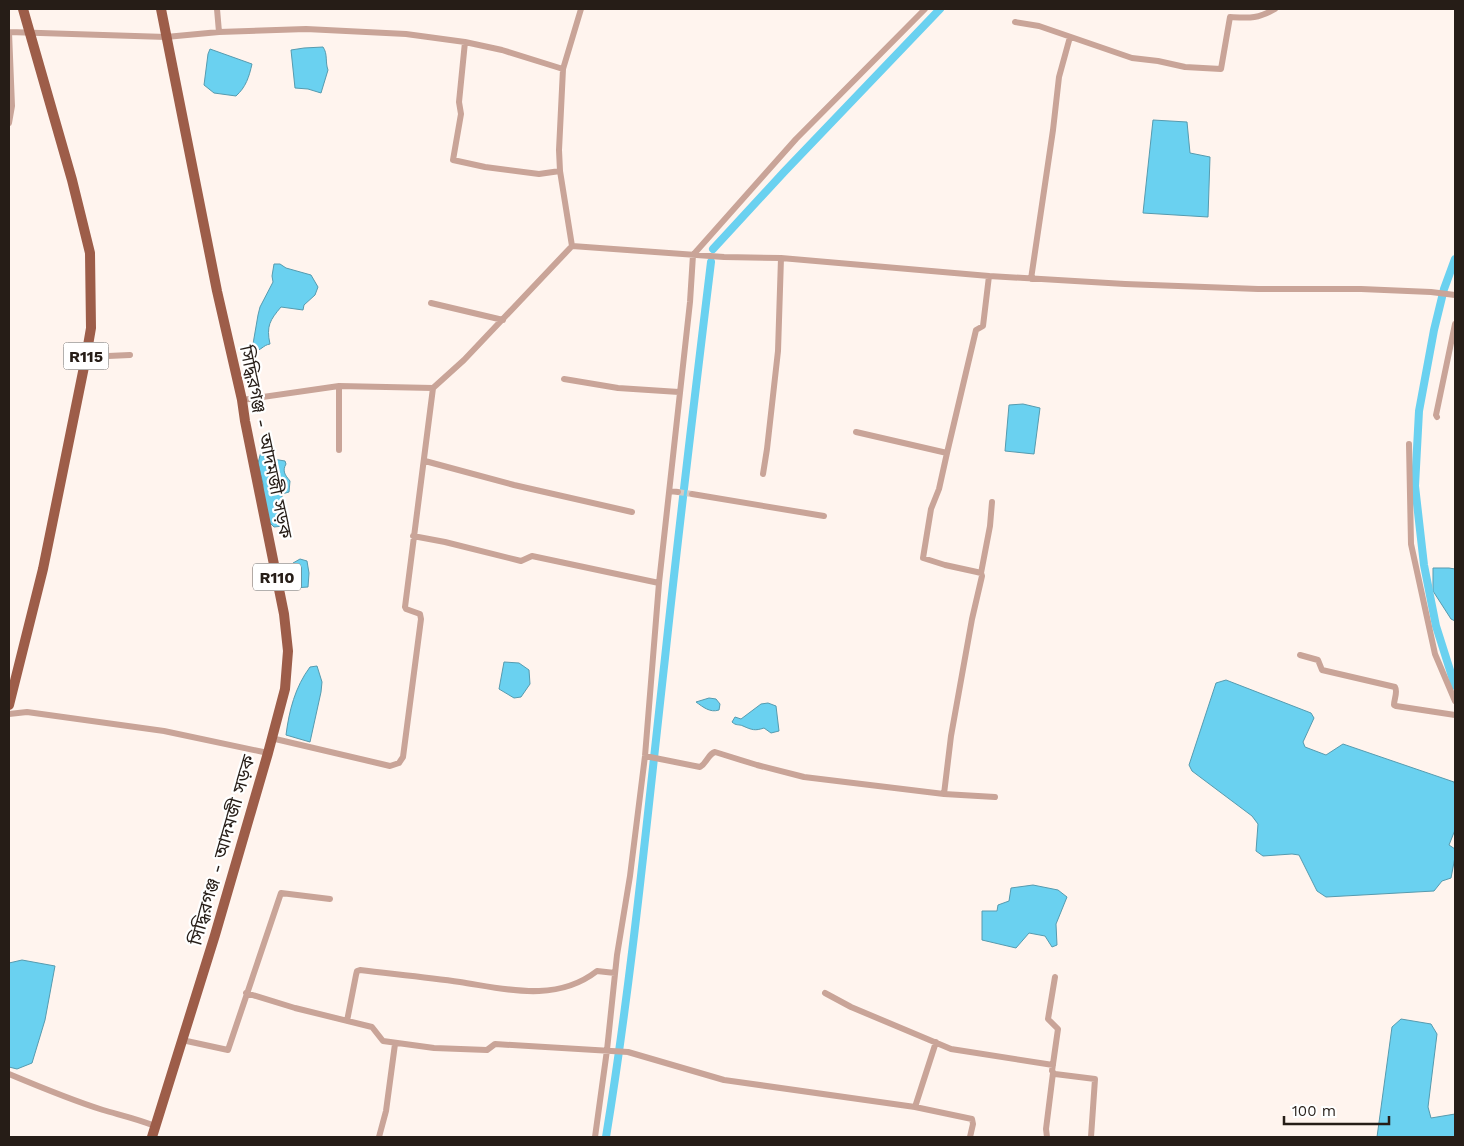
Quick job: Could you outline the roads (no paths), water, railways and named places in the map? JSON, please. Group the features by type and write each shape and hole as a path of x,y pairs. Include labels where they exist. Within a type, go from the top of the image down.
{"main road":[{"name":"R115","path":"9,705 43,569 91,328 90,253 72,180 23,9"},
{"name":"সিদ্ধিরগঞ্জ - আদমজী সড়ক","path":"152,1137 268,753 285,689 288,651 282,605 242,400 217,291 161,9"}],"street":[{"path":"217,9 219,32"},
{"path":"572,246 558,150 563,69 581,9"},
{"path":"595,1137 611,1050 617,955 648,756 659,583 690,302 693,255 796,139 925,9"},
{"path":"1015,22 1038,26 1132,58 1185,67 1221,69 1230,17 1250,18 1262,16 1275,9"},
{"path":"9,123 12,106 9,32 166,37 219,32 306,30 406,34 465,42 502,50 563,69"},
{"path":"1031,279 1054,130 1059,77 1070,37"},
{"path":"465,42 459,102 461,114 454,161 539,174 560,171"},
{"path":"572,246 724,257 781,258 1031,279 1258,289 1335,288 1431,292 1455,295"},
{"path":"271,738 390,766 399,763 403,757 420,619 420,614 405,607 433,388 464,360 572,246"},
{"path":"763,474 778,351 781,258"},
{"path":"982,573 923,558 931,510 939,489 976,330 983,326 989,276"},
{"path":"431,303 503,320"},
{"path":"1437,417 1455,324"},
{"path":"86,356 130,355"},
{"path":"564,379 618,388 679,392"},
{"path":"339,386 339,450"},
{"path":"242,400 339,386 433,388"},
{"path":"856,432 947,453"},
{"path":"1409,444 1411,544 1435,654 1455,701"},
{"path":"424,461 514,485 632,512"},
{"path":"670,491 678,492"},
{"path":"692,494 824,516"},
{"path":"944,794 951,736 972,619 980,590 992,502"},
{"path":"413,536 521,561 532,556 659,583"},
{"path":"1300,655 1318,660 1322,670 1395,687 1394,704 1396,706 1455,715"},
{"path":"9,714 27,712 154,730 268,753"},
{"path":"648,756 700,767 711,753 715,752 804,777 944,794 995,797"},
{"path":"182,1040 228,1050 281,893 330,899"},
{"path":"347,1020 356,975 360,970 460,982 519,992 571,986 597,971 615,973"},
{"path":"1047,1137 1046,1129 1053,1073 1052,1065 1058,1029 1048,1019 1055,977"},
{"path":"246,993 295,1008 372,1027 376,1030 381,1040 395,1044 487,1050 496,1044 628,1052 724,1080 915,1107 972,1119 973,1124 970,1137"},
{"path":"826,993 851,1007 951,1049 1052,1065"},
{"path":"915,1107 936,1042"},
{"path":"379,1137 386,1111 395,1044"},
{"path":"1053,1073 1095,1079 1091,1137"},
{"path":"9,1074 87,1104 155,1126"}],"water":[{"path":"323,47 328,70 321,93 295,88 291,50"},
{"path":"210,49 252,64 247,81 236,96 214,93 204,85"},
{"path":"1153,120 1187,122 1190,153 1210,157 1208,217 1143,213"},
{"path":"274,264 280,264 286,268 311,275 318,287 315,295 304,305 303,310 281,307 270,324 268,332 270,344 254,351 253,344 258,315 273,282"},
{"path":"1023,404 1040,408 1034,454 1005,451 1009,405"},
{"path":"266,439 272,442 274,449 273,459 285,461 285,473 290,481 289,492 282,494 282,502 288,523 283,526 274,527 266,519 262,499 263,484 258,463"},
{"path":"300,559 307,561 309,573 308,587 293,588 288,572 293,563"},
{"path":"1433,568 1455,569 1455,621 1451,619 1433,591"},
{"path":"504,662 519,663 529,670 530,684 521,697 514,698 499,689"},
{"path":"317,666 322,682 310,742 286,735 291,708 300,683 310,667"},
{"path":"1226,680 1311,713 1314,718 1303,742 1305,747 1326,755 1343,744 1454,782 1455,830 1449,845 1455,849 1455,857 1451,878 1442,881 1434,891 1326,897 1317,891 1299,855 1263,856 1256,851 1258,824 1252,816 1192,771 1189,765 1216,683"},
{"path":"709,698 716,699 720,704 719,710 704,708 696,702"},
{"path":"768,703 776,706 779,731 771,733 764,728 754,730 732,722 735,717 741,719 761,704"},
{"path":"1033,885 1058,890 1067,897 1056,924 1057,945 1052,947 1045,936 1029,933 1016,948 982,940 982,911 997,911 998,905 1009,901 1011,888"},
{"path":"22,960 55,966 45,1020 32,1063 17,1069 9,1067 9,963"},
{"path":"1401,1019 1431,1024 1437,1034 1428,1107 1431,1118 1455,1114 1455,1137 1377,1137 1392,1027"}],"waterway":[{"path":"713,249 940,9"},
{"path":"1455,259 1444,289 1434,330 1419,411 1415,486 1424,565 1436,626 1455,686"},
{"path":"606,1137 631,958 711,262"}],"tunnel":[{"path":"678,492 692,494"}]}
